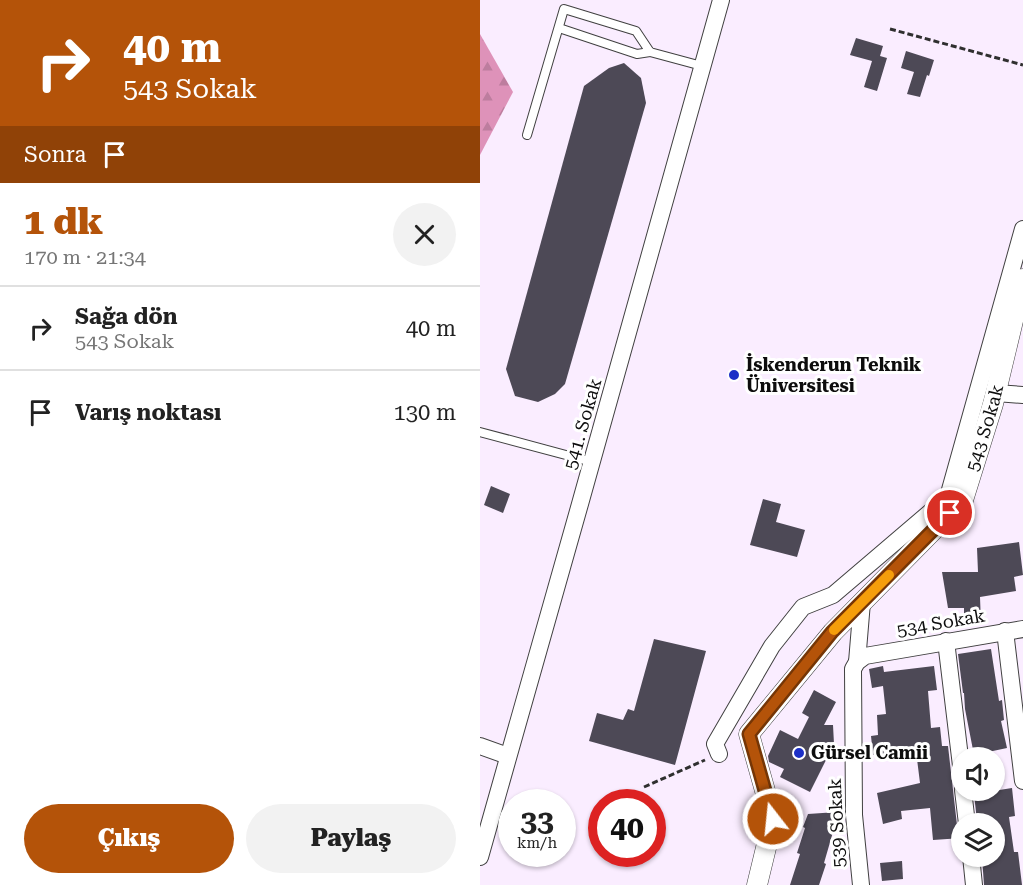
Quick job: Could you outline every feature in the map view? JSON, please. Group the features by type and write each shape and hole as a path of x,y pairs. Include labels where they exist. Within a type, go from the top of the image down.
{"street":[{"path":"707,0 719,7"},
{"name":"541. Sokak","path":"480,857 719,7"},
{"path":"719,754 716,744 720,735 772,646 803,607 833,595 948,497 1023,229"},
{"name":"543 Sokak","path":"757,885 773,819 749,734 832,632 963,500 996,393 1023,279"},
{"path":"996,393 1023,395"},
{"name":"539 Sokak","path":"861,885 854,815 853,669 861,659 862,602"},
{"name":"534 Sokak","path":"861,659 1023,628"},
{"path":"1005,631 1021,739 1023,781"},
{"path":"946,641 959,747"},
{"path":"480,746 508,756"},
{"path":"972,867 974,885"}],"lane":[{"path":"527,135 564,9 636,31 650,52"},
{"path":"559,28 638,54 650,52 702,66"},
{"path":"480,432 592,462"}],"path":[{"path":"890,29 1023,65"},
{"path":"644,787 719,754"}],"green space":[{"path":"480,34 513,92 480,155"}],"building":[{"path":"856,38 883,46 880,56 887,58 877,91 864,87 872,61 850,55"},
{"path":"906,51 934,60 920,97 907,94 914,72 901,68"},
{"path":"624,63 641,78 646,103 565,384 555,394 538,402 515,396 506,369 584,86 609,68"},
{"path":"491,486 510,494 503,513 484,505"},
{"path":"763,499 781,504 776,522 805,530 797,557 750,545"},
{"path":"1019,542 1023,575 1014,577 1016,591 980,597 981,624 964,624 964,608 948,608 942,572 978,572 977,548"},
{"path":"654,639 706,651 675,765 589,741 597,713 623,720 628,709 634,711"},
{"path":"991,649 999,701 1002,700 1004,720 1001,721 1007,748 972,747 958,654"},
{"path":"883,666 884,672 934,666 937,690 928,691 931,728 940,727 942,746 948,746 951,801 954,801 956,813 951,813 951,839 933,840 930,808 901,811 902,819 883,824 877,793 920,783 916,751 873,755 871,736 878,735 877,715 886,714 883,686 872,688 869,669"},
{"name":"Gürsel Camii","path":"814,690 836,702 824,725 833,725 834,744 810,792 780,777 784,769 769,762 768,756 780,730 798,739 809,717 802,713"},
{"path":"1012,788 1015,816 1009,817 1014,852 1018,852 1022,885 984,885 983,867 1005,867 1005,813 976,813 975,801 1005,801 1005,789"},
{"path":"837,812 837,833 833,832 819,885 790,885 800,854 797,853 808,814"},
{"path":"902,861 903,879 882,881 880,863"}],"slow traffic":[{"path":"834,630 889,575"}],"place":[{"name":"İskenderun Teknik Üniversitesi","path":"734,375"},
{"name":"Gürsel Camii","path":"799,753"}],"route":[{"path":"773,819 749,734 832,632 950,513"}]}
